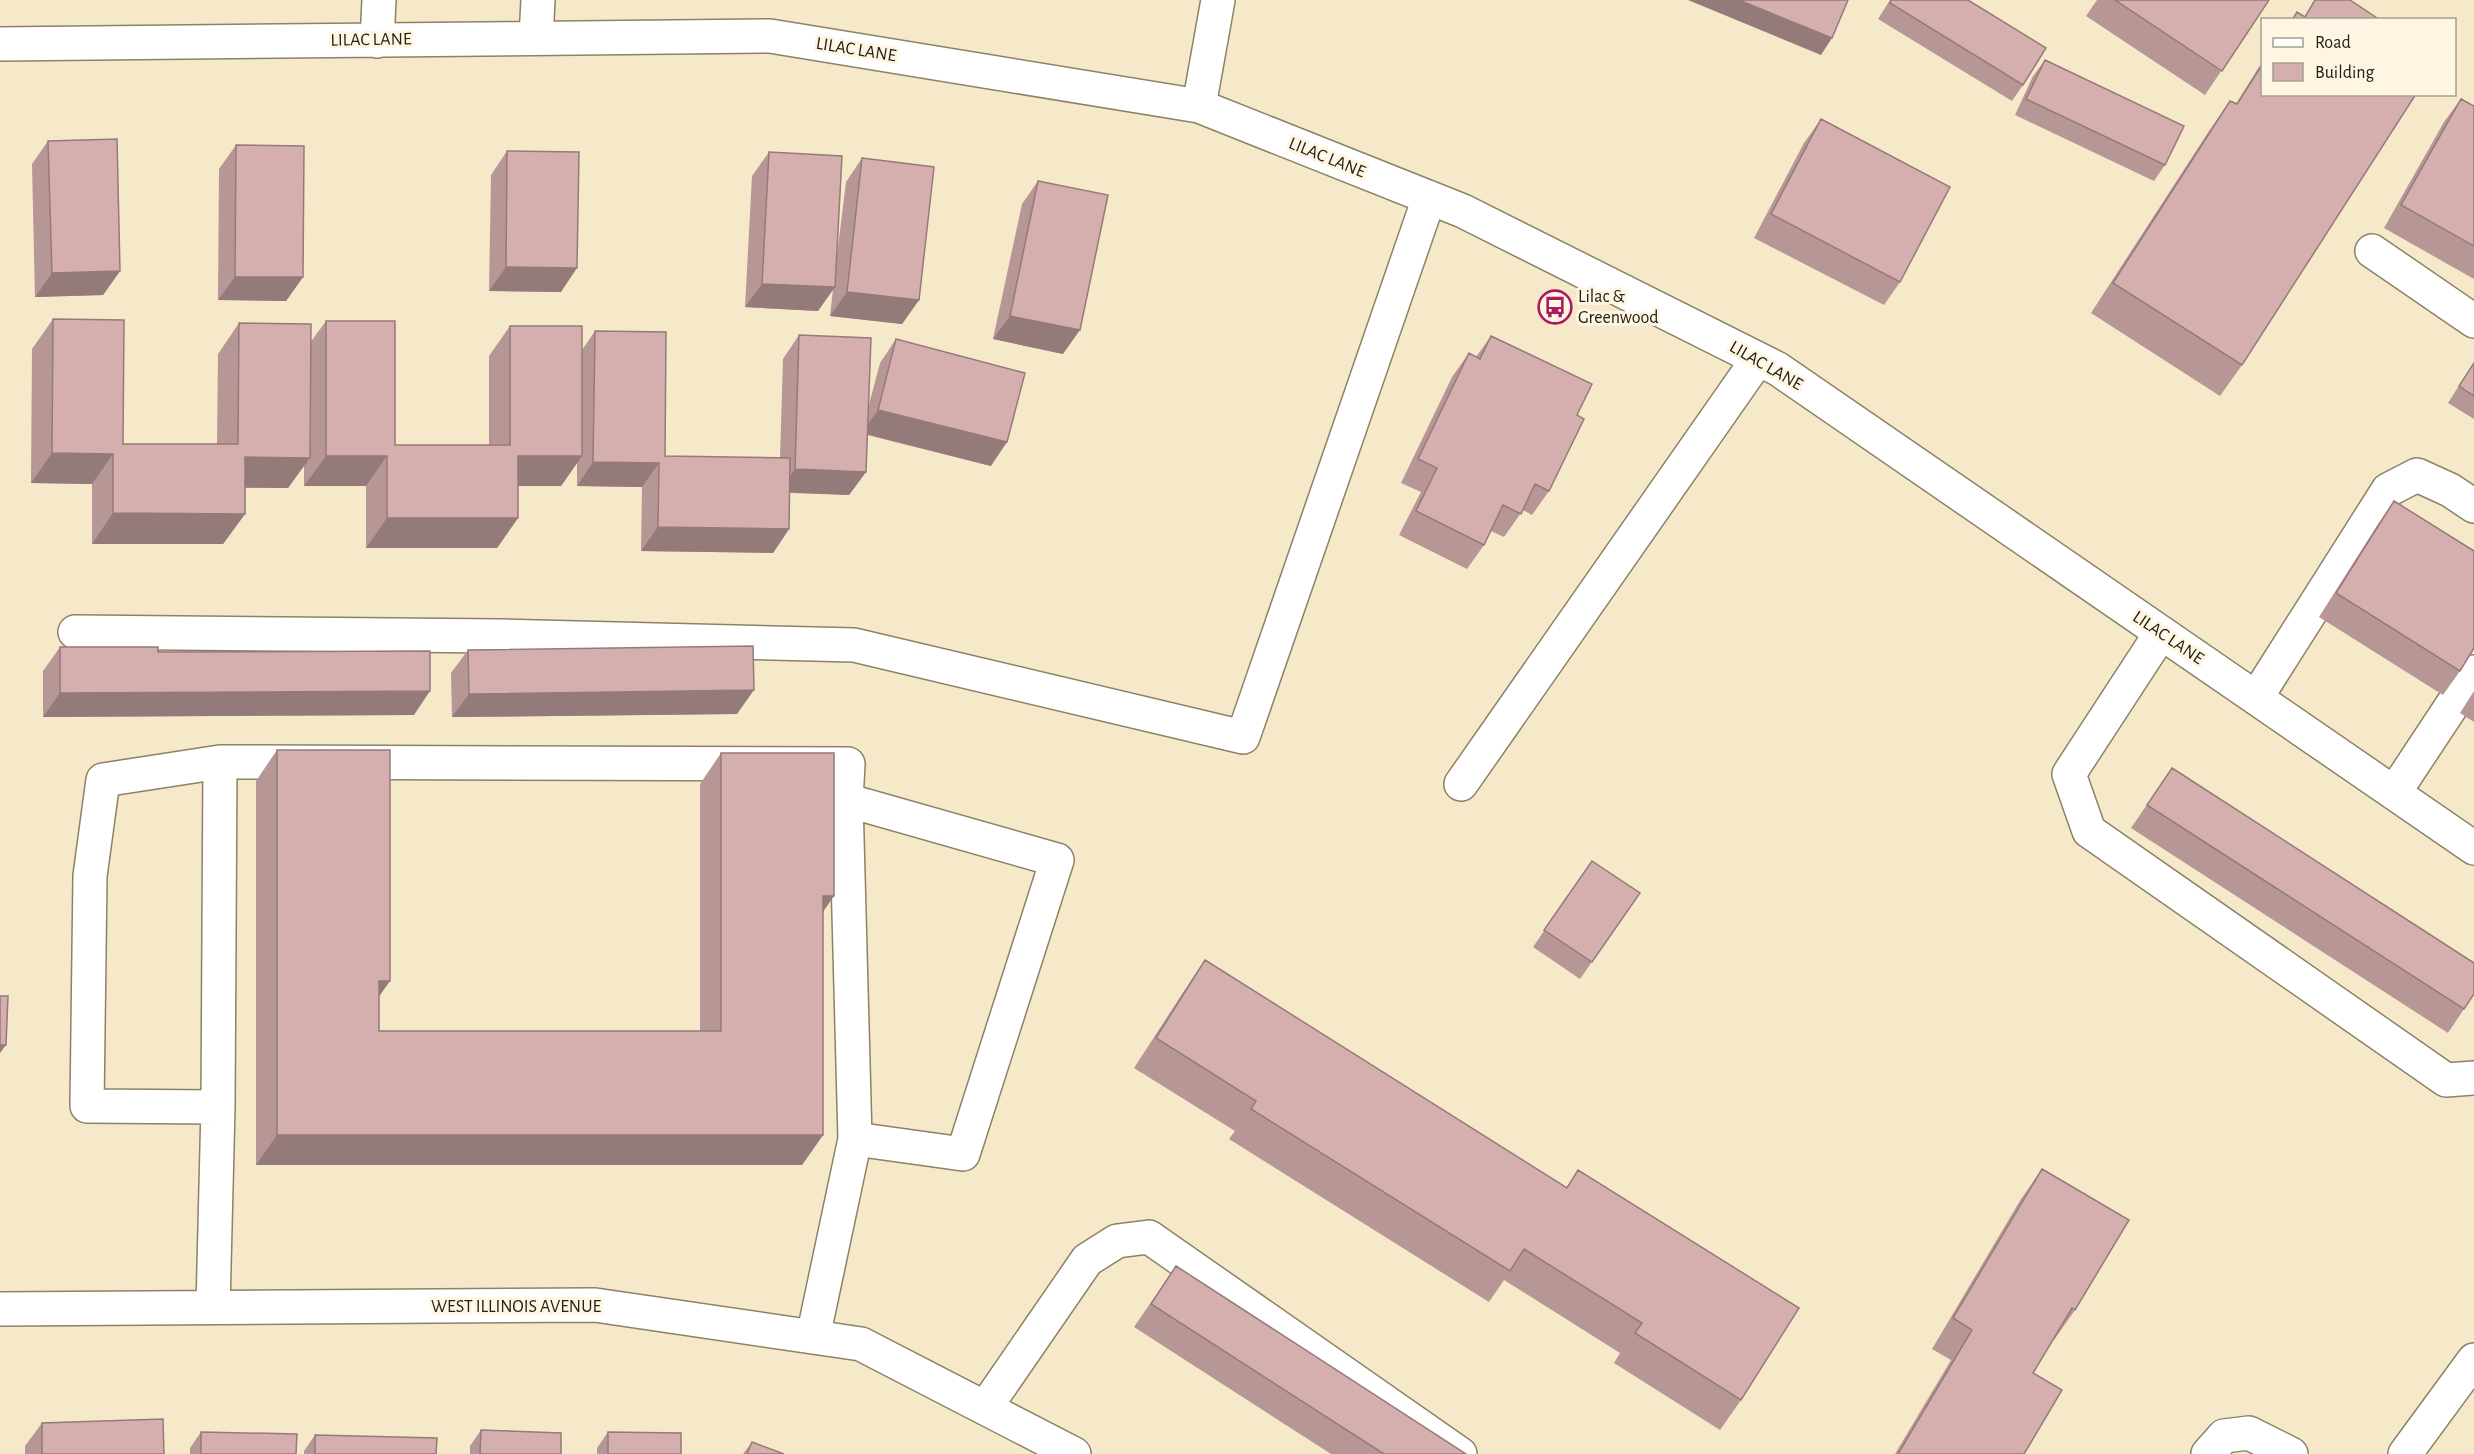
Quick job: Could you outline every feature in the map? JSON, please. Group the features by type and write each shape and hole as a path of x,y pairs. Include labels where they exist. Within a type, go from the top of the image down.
{"street":[{"path":"377,40 379,0"},
{"path":"536,38 538,0"},
{"path":"1200,106 1218,0"},
{"name":"LILAC LANE","path":"0,44 770,36 1200,106 1463,211 1778,369 2474,848"},
{"path":"75,632 513,636 854,645 1243,737 1429,198"},
{"path":"2372,251 2474,321"},
{"path":"1461,784 1758,359"},
{"path":"2256,698 2388,490 2417,475 2450,490 2474,506"},
{"path":"2161,633 2068,774 2089,831 2446,1080 2474,1078"},
{"path":"2394,793 2474,672"},
{"path":"213,1307 218,1107 220,762"},
{"path":"218,1107 87,1106 90,876 104,780 220,762 848,764 846,800 855,1139 813,1337"},
{"path":"846,800 1057,860 963,1154 855,1139"},
{"path":"985,1408 1087,1260 1118,1240 1149,1237 1460,1454"},
{"name":"WEST ILLINOIS AVENUE","path":"0,1309 595,1305 861,1344 1074,1454"},
{"path":"2405,1454 2474,1360"},
{"path":"2208,1454 2224,1436 2249,1433 2291,1454"}],"building":[{"path":"1739,0 1848,0 1832,38"},
{"path":"1891,0 1968,0 2046,48 2023,85 1890,3"},
{"path":"2115,0 2269,0 2222,71"},
{"path":"2315,0 2350,0 2377,18 2293,18 2297,12 2305,17"},
{"path":"2045,60 2184,126 2165,165 2026,99"},
{"path":"2261,67 2261,96 2415,96 2242,365 2113,283 2230,101 2237,104"},
{"path":"2461,99 2474,106 2474,246 2401,205"},
{"path":"1821,119 1950,187 1900,282 1771,214"},
{"path":"117,139 120,271 52,273 48,141"},
{"path":"236,145 304,146 303,277 235,277"},
{"path":"507,151 579,152 577,268 506,267"},
{"path":"769,152 842,156 835,287 762,284"},
{"path":"862,158 934,167 919,300 847,292"},
{"path":"1038,181 1108,195 1080,330 1010,316"},
{"path":"53,319 124,320 123,444 238,444 239,323 311,324 310,458 245,457 245,514 113,513 113,454 52,453"},
{"path":"326,321 395,321 395,445 510,445 510,326 582,326 582,456 518,456 518,518 387,518 387,456 326,456"},
{"path":"595,331 666,332 665,456 790,458 789,529 658,527 659,463 593,462"},
{"path":"799,335 871,338 866,472 795,469"},
{"path":"1491,336 1592,384 1577,415 1584,419 1549,491 1535,484 1521,514 1503,505 1484,545 1416,511 1437,468 1418,459 1469,353 1480,359"},
{"path":"896,339 1025,373 1007,442 878,410"},
{"path":"2474,363 2474,396 2459,386"},
{"path":"2394,501 2474,551 2474,648 2460,671 2336,593"},
{"path":"753,646 754,690 469,694 468,650"},
{"path":"60,647 158,647 158,652 430,651 430,691 60,693"},
{"path":"277,750 390,750 390,981 379,981 379,1031 721,1031 721,753 834,753 834,896 823,896 823,1135 277,1135"},
{"path":"2172,768 2474,963 2474,994 2464,1009 2147,805"},
{"path":"1592,861 1640,893 1592,962 1544,930"},
{"path":"1205,960 1567,1188 1578,1170 1799,1308 1741,1400 1635,1333 1642,1323 1524,1249 1510,1271 1251,1109 1256,1101 1156,1038"},
{"path":"0,996 8,996 6,1045 0,1045"},
{"path":"2042,1169 2129,1220 2075,1310 2072,1308 2033,1373 2062,1390 2024,1454 1898,1454 1972,1330 1953,1318"},
{"path":"1176,1266 1466,1454 1384,1454 1151,1304"},
{"path":"163,1419 164,1454 42,1454 42,1423"},
{"path":"481,1430 561,1433 561,1454 480,1454"},
{"path":"201,1432 297,1434 296,1454 201,1454"},
{"path":"608,1432 681,1433 681,1454 608,1454"},
{"path":"315,1435 437,1438 436,1454 315,1454"},
{"path":"752,1442 784,1454 747,1454"}],"place":[{"name":"Lilac & Greenwood","path":"1555,307"}]}
